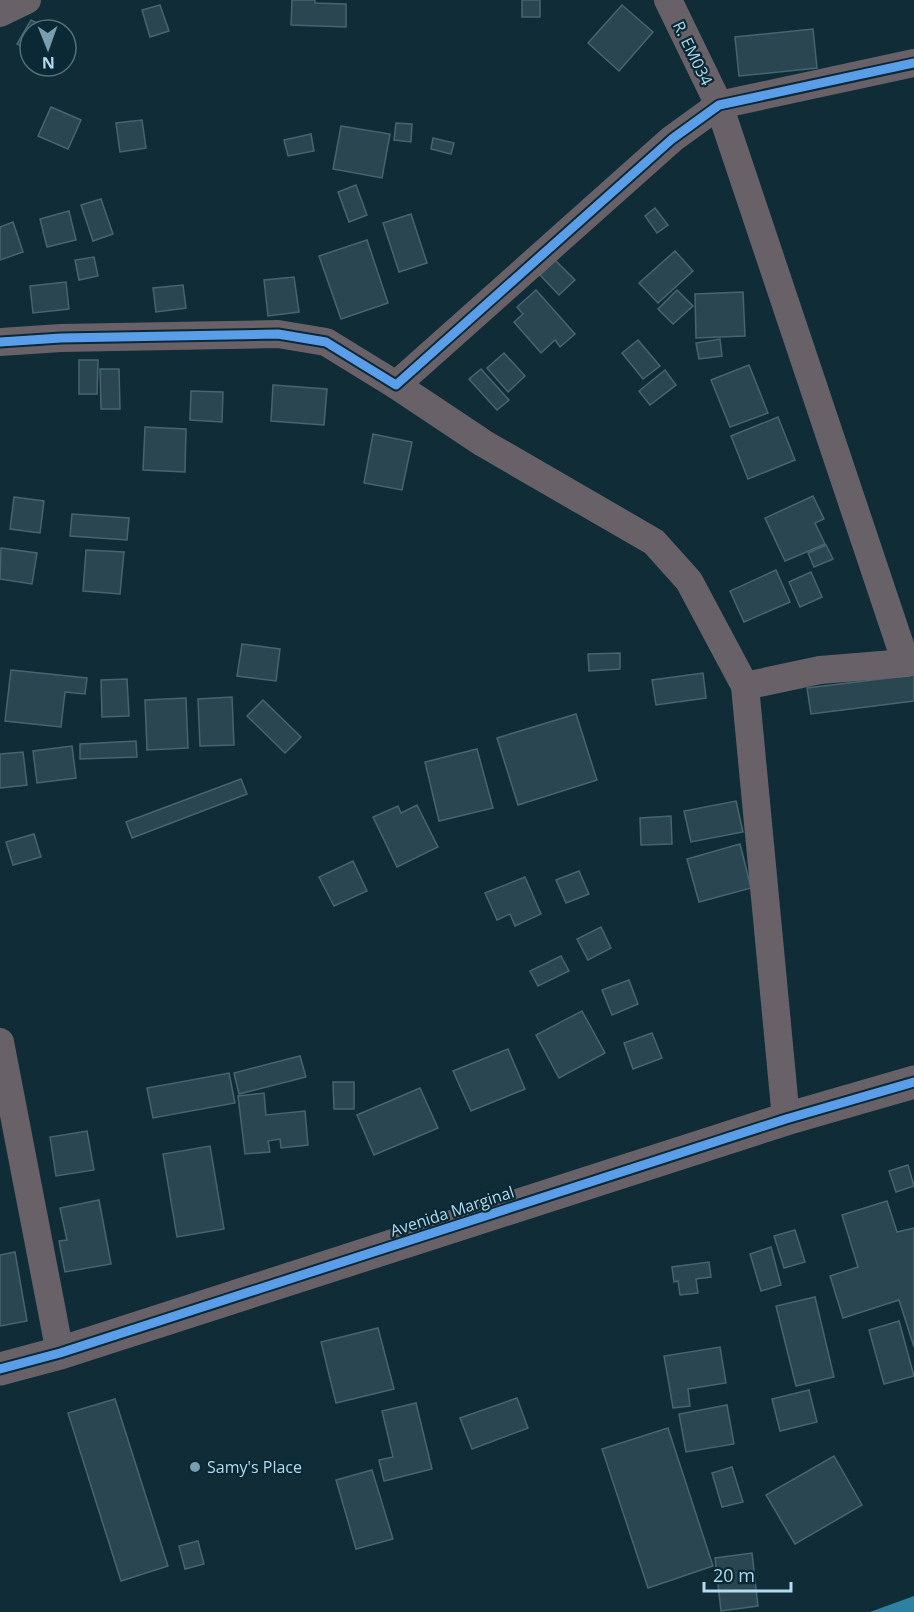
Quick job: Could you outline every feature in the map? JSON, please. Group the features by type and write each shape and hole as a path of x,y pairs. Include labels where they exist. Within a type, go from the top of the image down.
{"street":[{"path":"0,13 27,0"},
{"name":"R. EM034","path":"668,0 719,105 910,662"},
{"path":"396,386 672,139 719,105 910,59"},
{"path":"0,342 61,338 278,333 326,342 483,443 654,542 689,580 745,686 786,1119"},
{"path":"745,686 820,670 910,662"},
{"path":"0,1042 4,1081 60,1353"},
{"name":"Avenida Marginal","path":"0,1369 60,1353 786,1119 914,1082"}],"water":[{"path":"914,1596 914,1612 870,1612"}],"building":[{"path":"292,0 346,4 346,27 291,25"},
{"path":"522,0 540,0 540,17 522,17"},
{"path":"160,5 169,31 150,37 142,10"},
{"path":"622,5 653,32 619,71 588,43"},
{"path":"813,29 817,68 739,76 735,37"},
{"path":"51,107 81,120 68,149 38,136"},
{"path":"142,120 146,148 120,152 116,123"},
{"path":"396,123 412,124 411,142 394,140"},
{"path":"341,126 390,134 382,178 333,169"},
{"path":"311,134 314,151 288,156 284,140"},
{"path":"433,138 454,143 451,154 431,149"},
{"path":"356,185 367,215 349,222 338,192"},
{"path":"101,199 113,234 93,241 81,205"},
{"path":"655,208 668,225 657,233 645,216"},
{"path":"69,211 76,240 47,247 40,219"},
{"path":"411,214 427,263 399,272 383,223"},
{"path":"13,222 23,252 0,260 0,227"},
{"path":"367,240 388,303 341,319 319,256"},
{"path":"675,251 693,271 658,303 639,283"},
{"path":"94,257 98,276 79,280 75,260"},
{"path":"555,260 575,280 559,295 540,275"},
{"path":"294,277 299,312 268,316 264,280"},
{"path":"66,282 69,309 33,313 30,286"},
{"path":"183,285 186,308 156,312 153,288"},
{"path":"536,290 575,334 560,347 555,340 541,353 514,322 523,314 517,307"},
{"path":"677,290 693,306 673,324 658,309"},
{"path":"743,292 745,336 696,338 695,294"},
{"path":"720,339 722,356 699,359 696,343"},
{"path":"638,340 660,366 643,379 622,353"},
{"path":"504,353 525,376 508,392 487,368"},
{"path":"79,360 98,360 97,394 79,394"},
{"path":"749,365 768,413 730,427 711,380"},
{"path":"100,369 119,369 120,409 101,409"},
{"path":"481,369 509,400 497,410 469,379"},
{"path":"665,370 676,385 650,405 639,391"},
{"path":"273,385 327,389 324,425 271,421"},
{"path":"191,391 223,392 222,422 190,420"},
{"path":"778,417 795,460 748,479 731,436"},
{"path":"145,427 186,429 185,472 143,470"},
{"path":"373,434 412,442 402,490 364,483"},
{"path":"813,496 824,519 815,523 825,544 785,561 765,518"},
{"path":"14,497 44,501 40,533 10,529"},
{"path":"72,514 129,518 127,540 70,536"},
{"path":"826,545 833,559 814,567 808,553"},
{"path":"1,548 37,553 32,584 0,579"},
{"path":"86,550 124,552 120,594 83,591"},
{"path":"776,570 790,602 744,622 730,591"},
{"path":"811,572 822,597 800,607 789,582"},
{"path":"242,644 280,649 276,681 237,676"},
{"path":"620,653 620,669 589,671 588,654"},
{"path":"11,670 87,678 85,694 65,692 61,727 5,721"},
{"path":"703,673 706,698 656,705 652,680"},
{"path":"914,675 914,701 811,714 807,688"},
{"path":"127,679 129,716 102,717 101,680"},
{"path":"232,697 234,745 200,746 198,699"},
{"path":"186,698 188,748 147,750 145,700"},
{"path":"263,700 301,737 285,753 247,716"},
{"path":"576,714 597,780 518,805 497,738"},
{"path":"136,741 137,757 80,759 80,744"},
{"path":"72,746 76,778 37,783 33,751"},
{"path":"477,749 493,808 439,821 425,762"},
{"path":"23,752 27,785 0,788 0,754"},
{"path":"241,779 247,794 132,838 126,822"},
{"path":"736,801 743,832 691,842 684,811"},
{"path":"417,805 438,847 397,867 373,817 398,806 401,813"},
{"path":"671,816 672,844 641,845 640,818"},
{"path":"34,834 41,857 13,865 6,842"},
{"path":"740,844 751,888 699,902 687,859"},
{"path":"353,861 367,891 334,906 319,877"},
{"path":"579,871 589,894 566,903 556,880"},
{"path":"525,877 541,914 515,926 510,914 497,920 485,893"},
{"path":"601,927 611,948 588,960 577,939"},
{"path":"561,956 569,971 538,986 530,971"},
{"path":"629,980 638,1004 612,1015 602,990"},
{"path":"582,1011 605,1053 559,1078 536,1035"},
{"path":"652,1033 662,1058 633,1069 624,1043"},
{"path":"508,1049 525,1089 471,1111 453,1071"},
{"path":"300,1056 306,1077 239,1094 234,1073"},
{"path":"229,1073 235,1103 153,1118 147,1088"},
{"path":"333,1082 354,1082 354,1109 334,1109"},
{"path":"420,1088 438,1128 374,1155 357,1115"},
{"path":"264,1093 266,1115 305,1111 308,1145 281,1148 280,1139 268,1141 270,1152 245,1154 238,1096"},
{"path":"87,1131 94,1170 56,1176 50,1137"},
{"path":"210,1146 224,1229 177,1237 163,1154"},
{"path":"908,1165 914,1186 896,1192 889,1171"},
{"path":"99,1200 111,1264 65,1272 59,1241 67,1240 60,1208"},
{"path":"887,1201 897,1232 914,1228 914,1347 899,1300 843,1318 830,1276 858,1267 842,1215"},
{"path":"795,1230 805,1262 784,1268 774,1236"},
{"path":"771,1247 781,1285 761,1291 750,1254"},
{"path":"15,1252 27,1321 0,1326 0,1255"},
{"path":"709,1262 711,1277 696,1279 698,1293 680,1295 678,1281 674,1282 672,1267"},
{"path":"815,1297 834,1377 796,1386 776,1306"},
{"path":"899,1321 914,1376 884,1384 869,1330"},
{"path":"378,1328 394,1389 336,1403 321,1342"},
{"path":"720,1347 726,1383 688,1389 690,1406 673,1408 664,1356"},
{"path":"809,1390 817,1422 780,1431 772,1399"},
{"path":"517,1398 528,1428 472,1449 460,1418"},
{"path":"115,1399 168,1566 121,1581 68,1413"},
{"path":"416,1403 432,1469 384,1481 379,1460 393,1457 382,1411"},
{"path":"727,1405 734,1444 686,1452 679,1414"},
{"path":"668,1428 713,1566 648,1588 602,1449"},
{"path":"834,1456 862,1505 795,1544 766,1495"},
{"path":"732,1467 743,1502 722,1507 712,1473"},
{"path":"372,1470 393,1539 356,1549 336,1480"},
{"path":"198,1541 204,1564 185,1569 179,1546"},
{"path":"752,1553 758,1606 721,1611 715,1558"}],"cycle path":[{"path":"0,342 61,338 278,334 326,342 396,385 672,139 719,105 914,63"},
{"path":"0,1369 60,1353 786,1119 914,1082"}],"place":[{"name":"Samy's Place","path":"195,1467"}]}
